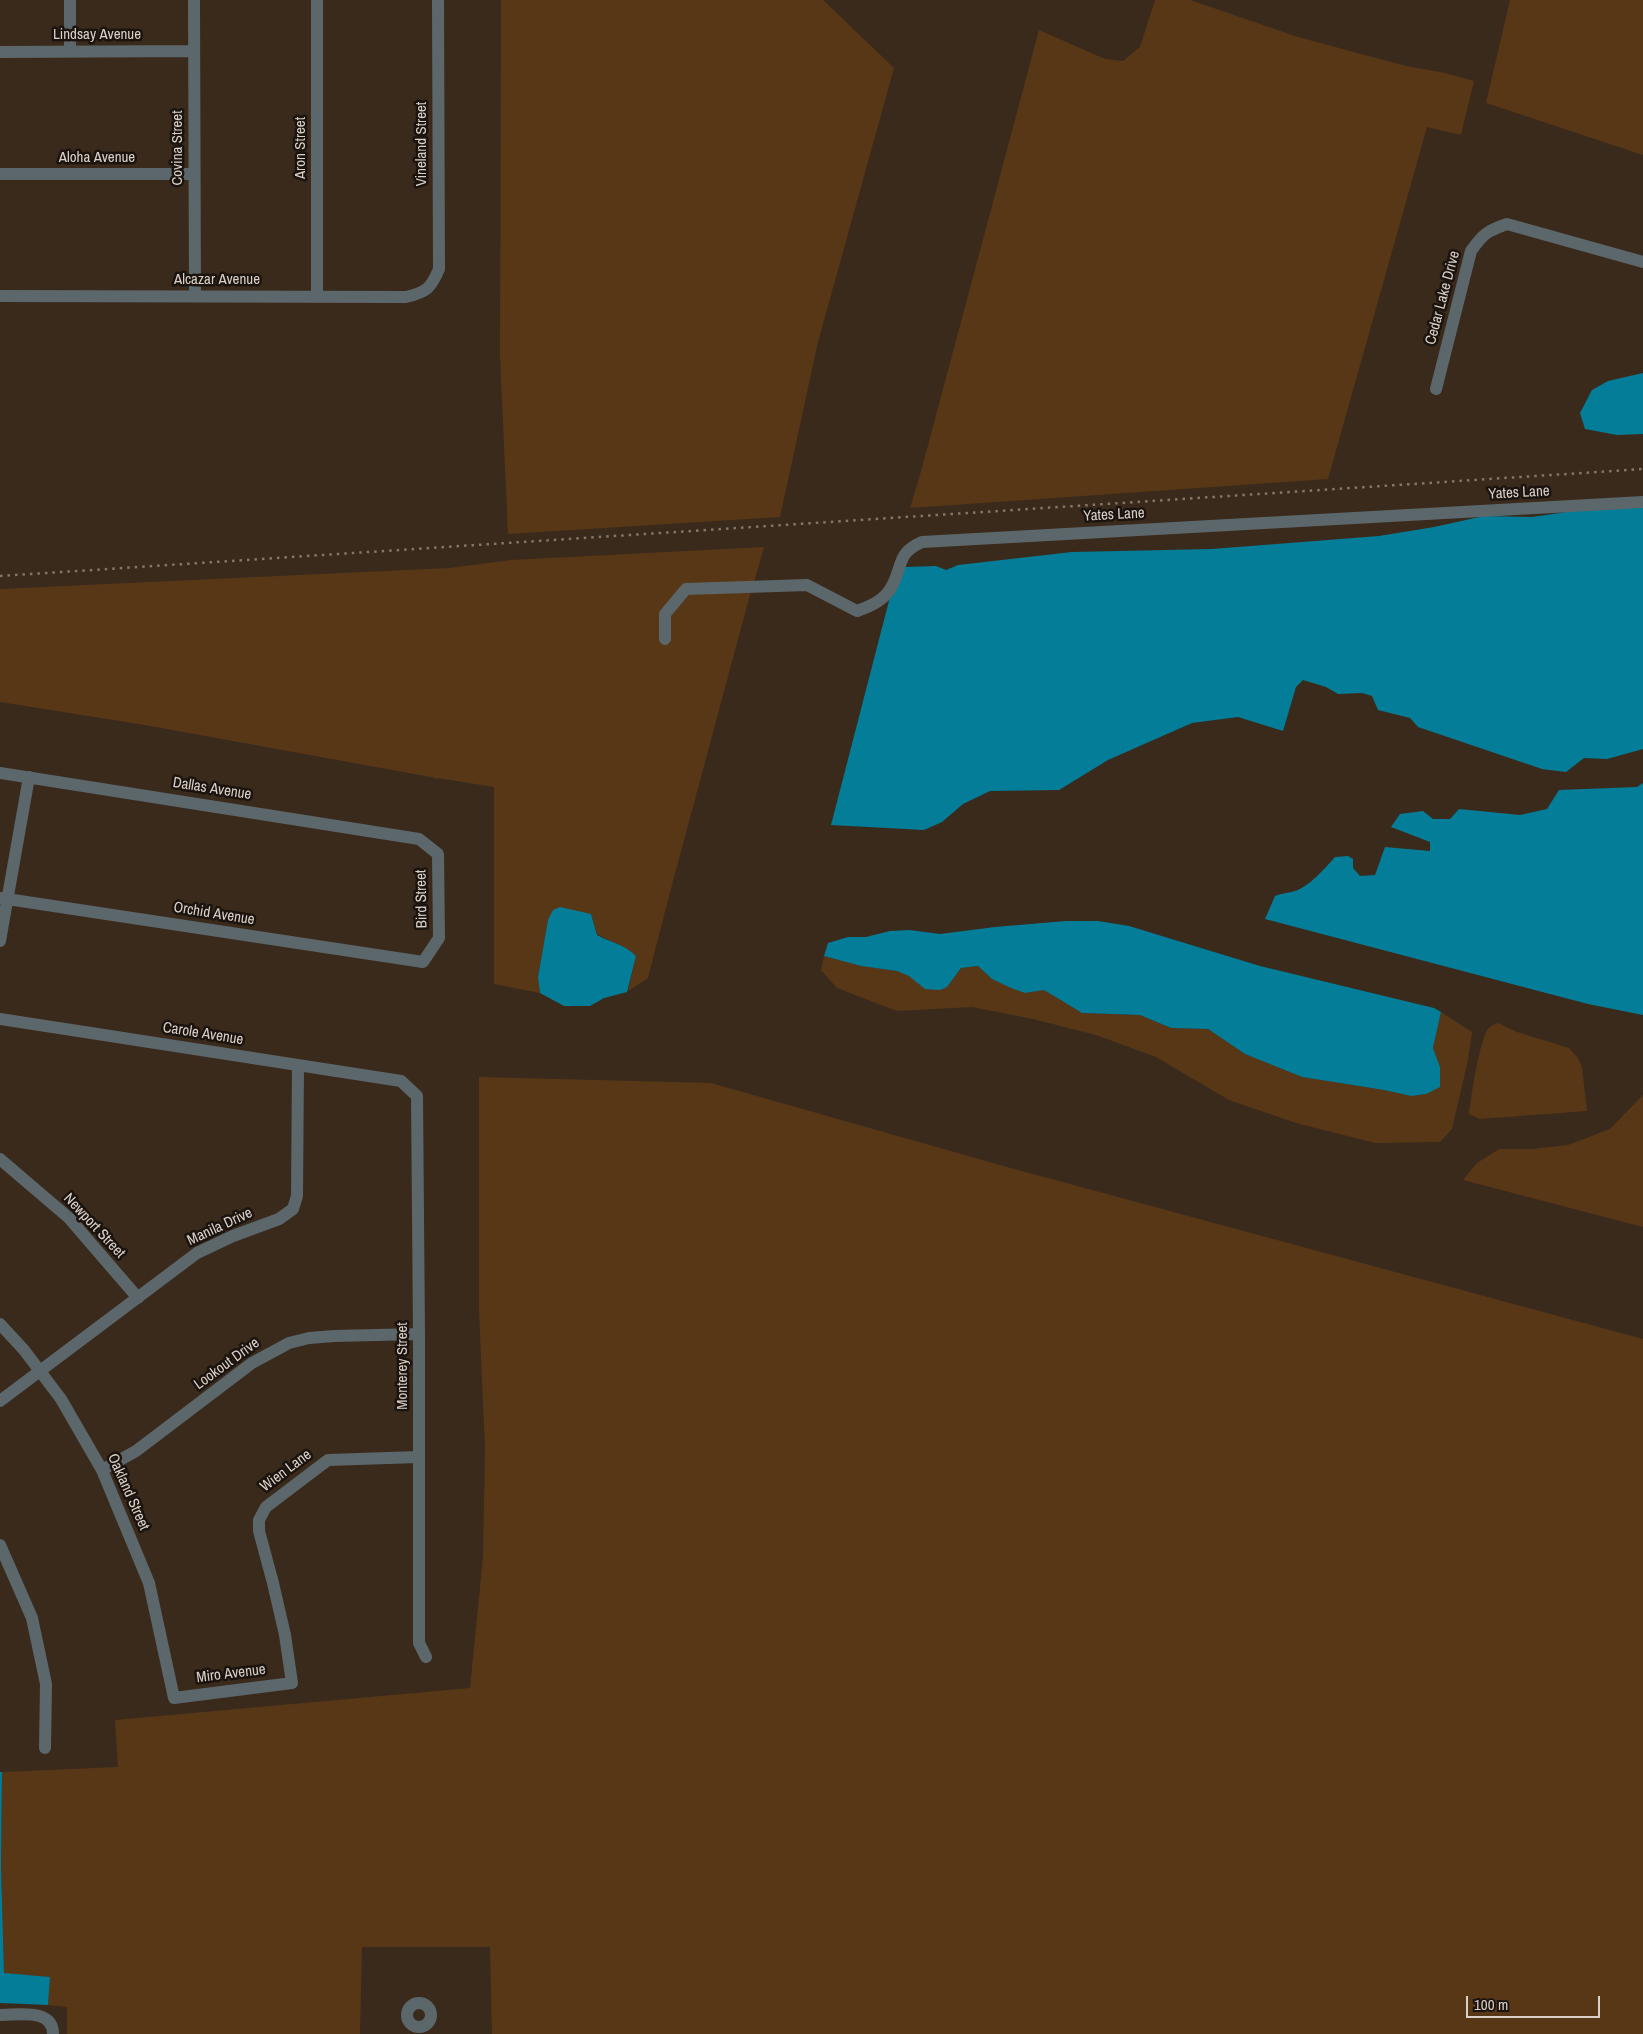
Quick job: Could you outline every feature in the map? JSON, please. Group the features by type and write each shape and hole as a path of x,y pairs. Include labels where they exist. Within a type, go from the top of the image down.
{"street":[{"path":"70,0 70,51"},
{"name":"Covina Street","path":"194,0 195,296"},
{"name":"Aron Street","path":"317,0 317,296"},
{"name":"Vineland Street","path":"432,285 439,269 438,0"},
{"name":"Lindsay Avenue","path":"0,52 194,51"},
{"name":"Aloha Avenue","path":"0,174 194,174"},
{"name":"Cedar Lake Drive","path":"1436,389 1471,251 1488,230 1507,224 1643,262"},
{"name":"Alcazar Avenue","path":"0,296 406,296 420,293 432,285"},
{"name":"Yates Lane","path":"665,639 665,614 686,589 807,585 857,611 872,606 892,586 902,556 910,548 922,542 1643,502"},
{"name":"Dallas Avenue","path":"0,772 419,838"},
{"path":"0,941 4,899 29,777"},
{"name":"Bird Street","path":"419,838 438,854 439,938 423,962"},
{"name":"Orchid Avenue","path":"4,899 423,962"},
{"name":"Carole Avenue","path":"0,1019 401,1081"},
{"name":"Manila Drive","path":"0,1401 198,1253 233,1236 279,1219 292,1209 297,1196 298,1065"},
{"name":"Monterey Street","path":"401,1081 417,1096 419,1644 426,1657"},
{"name":"Newport Street","path":"0,1159 69,1218 138,1298"},
{"name":"Oakland Street","path":"0,1324 24,1350 61,1399 102,1470 149,1583 174,1698"},
{"name":"Lookout Drive","path":"102,1470 136,1451 252,1363 289,1343 309,1338 334,1336 419,1334"},
{"name":"Wien Lane","path":"292,1683 285,1635 259,1531 259,1520 266,1507 328,1460 418,1457"},
{"path":"0,1545 32,1618 46,1684 45,1748"},
{"name":"Miro Avenue","path":"174,1698 292,1683"},
{"path":"0,2015 39,2015 48,2019 53,2031"}],"shaded area":[{"path":"501,0 823,0 894,68 818,342 780,517 508,534 500,356"},
{"path":"1155,0 1190,0 1298,37 1406,66 1445,73 1474,81 1461,135 1427,127 1328,479 910,508 1039,30 1105,59 1123,61 1140,47"},
{"path":"1510,0 1643,0 1643,155 1486,103"},
{"path":"764,547 754,582 686,585 660,613 660,643 670,644 670,615 689,594 751,591 648,978 628,991 636,956 622,946 597,934 591,914 548,920 538,977 540,993 494,984 494,787 438,778 437,780 436,778 145,725 0,702 0,589 449,568 511,560"},
{"path":"824,956 861,966 897,971 947,987 961,968 978,966 992,979 1025,993 1044,990 1082,1013 1140,1015 1171,1028 1208,1029 1245,1054 1302,1077 1411,1096 1440,1067 1433,1048 1441,1012 1472,1032 1468,1060 1452,1129 1440,1142 1375,1143 1296,1123 1229,1100 1156,1057 1096,1035 1033,1019 972,1007 897,1011 837,988 821,970"},
{"path":"1498,1023 1517,1032 1569,1048 1578,1058 1582,1067 1587,1111 1480,1119 1469,1114 1476,1070 1485,1036 1491,1026"},
{"path":"479,1077 711,1083 1007,1167 1643,1339 1643,2034 492,2034 490,1947 362,1947 360,2034 67,2034 67,2007 48,2005 50,1977 4,1974 1,1866 2,1772 118,1767 115,1720 470,1688 483,1557 485,1448 479,1310"},
{"path":"1643,1095 1643,1227 1463,1180 1477,1163 1499,1149 1532,1149 1568,1145 1610,1129"}],"water":[{"path":"1643,373 1643,434 1617,435 1585,429 1580,413 1592,390 1608,381"},
{"path":"1643,507 1643,749 1607,759 1584,758 1566,772 1542,769 1418,727 1410,718 1378,710 1372,696 1362,693 1338,694 1326,687 1303,680 1296,687 1283,731 1238,717 1192,723 1108,760 1059,790 990,791 963,804 942,822 924,830 831,825 890,597 904,567 936,566 946,570 958,565 1072,552 1212,549 1379,536 1484,516 1532,517 1573,511"},
{"path":"1643,783 1643,1015 1588,1004 1265,919 1275,896 1306,886 1335,857 1348,856 1353,859 1353,868 1360,876 1375,875 1385,847 1430,851 1430,842 1391,827 1400,814 1423,811 1433,819 1450,819 1459,809 1520,815 1547,809 1559,790 1637,787"},
{"path":"560,907 591,914 597,935 622,946 636,956 627,992 604,998 590,1006 564,1006 540,993 538,977 548,920 553,910"},
{"path":"1066,921 1098,921 1129,926 1260,966 1434,1008 1441,1012 1433,1048 1440,1067 1440,1087 1426,1094 1411,1096 1302,1077 1245,1054 1208,1029 1171,1028 1140,1015 1082,1013 1044,990 1025,993 1011,988 992,979 978,966 961,968 947,987 940,990 925,989 909,976 897,971 861,966 824,956 828,943 848,937 866,937 890,931 909,930 940,934"},
{"path":"0,1772 2,1772 1,1866 4,1973 50,1977 48,2005 0,2003"}],"railway":[{"path":"0,576 1643,469"}]}
